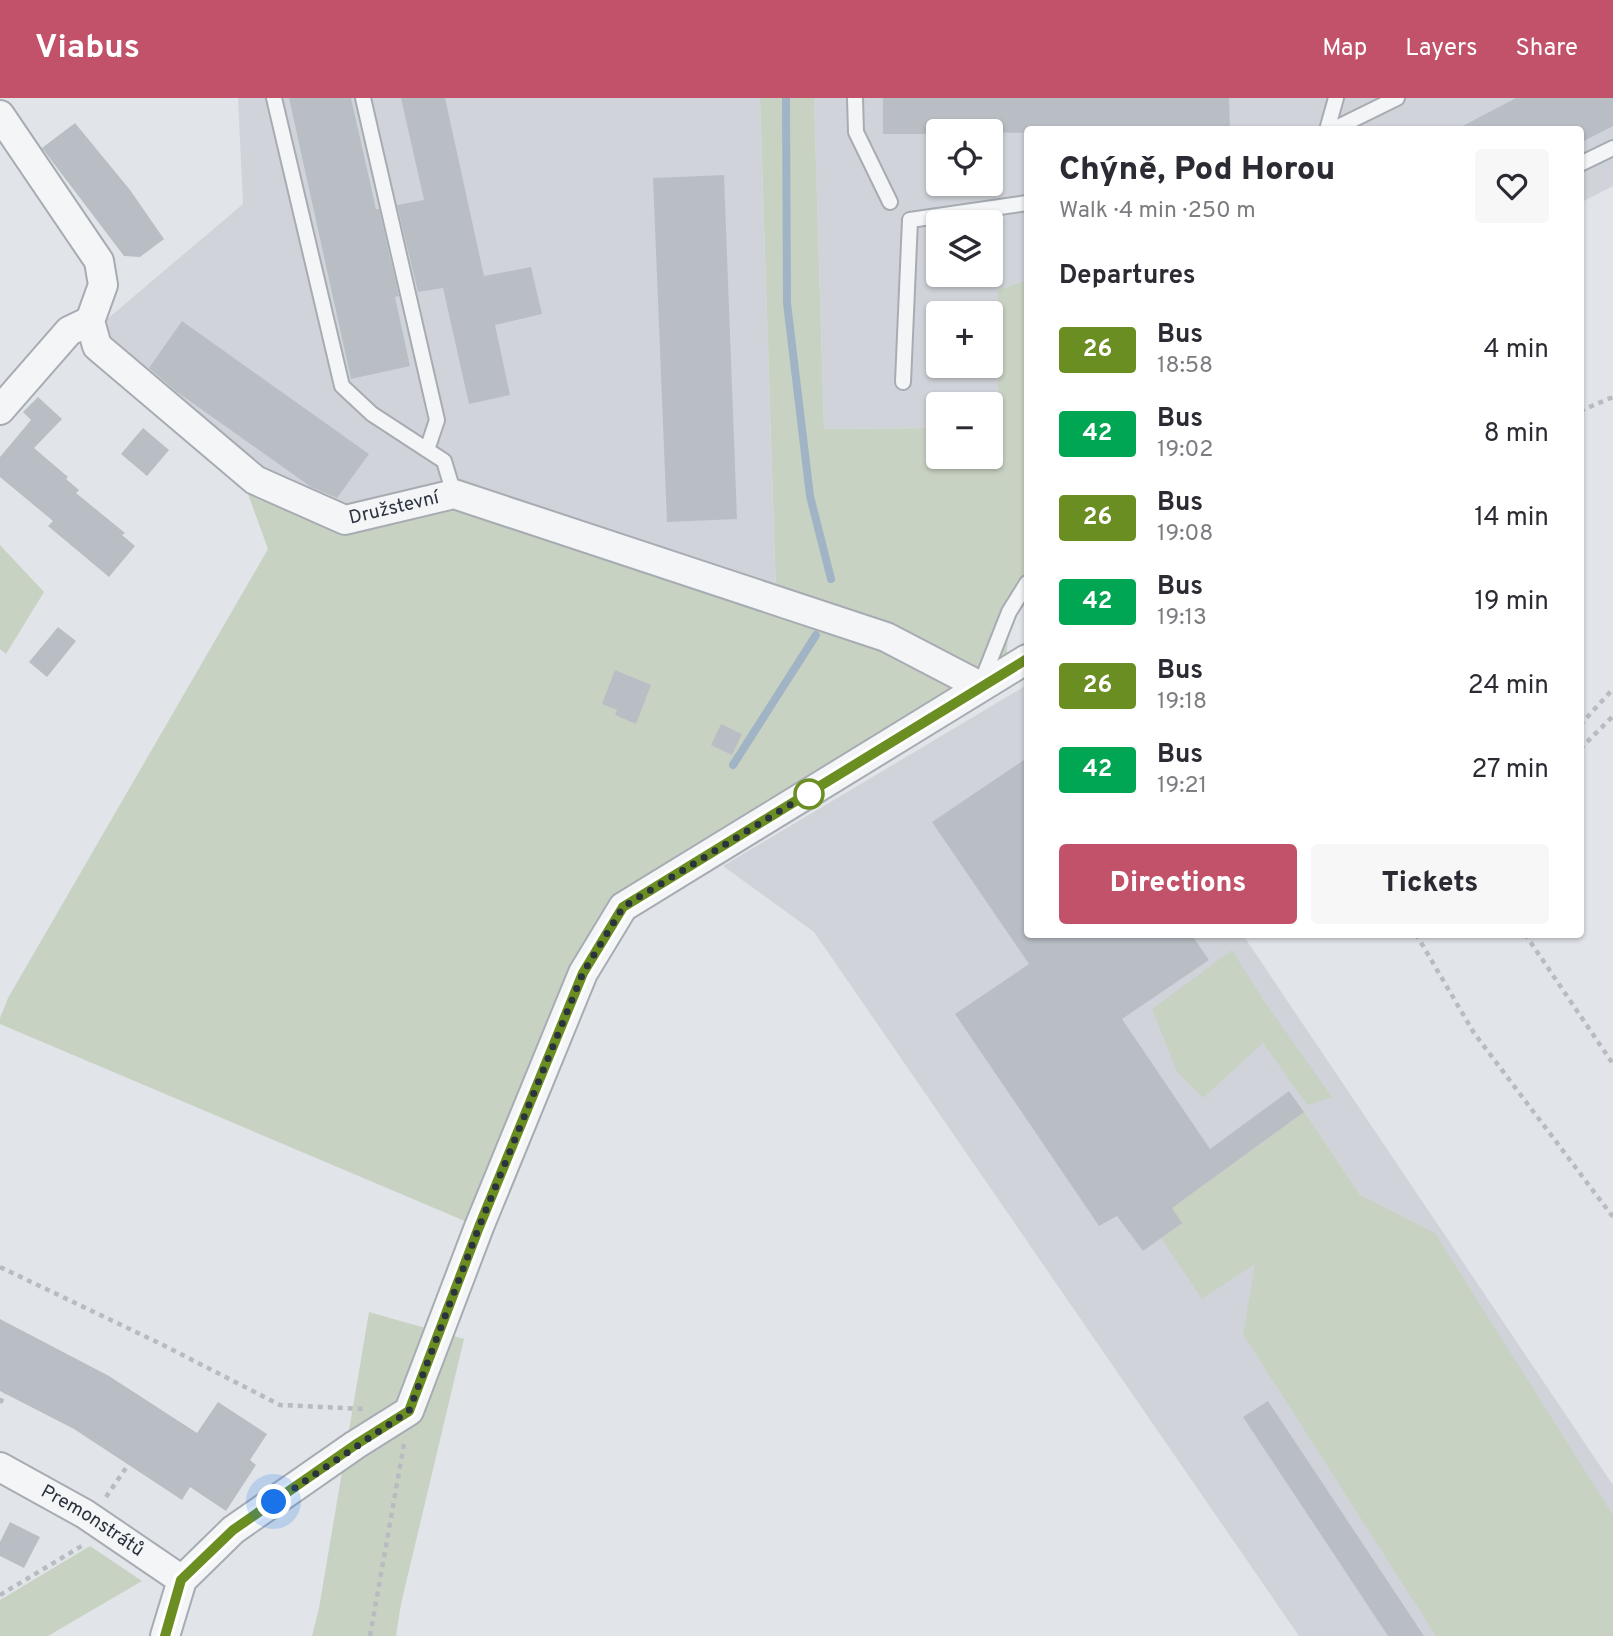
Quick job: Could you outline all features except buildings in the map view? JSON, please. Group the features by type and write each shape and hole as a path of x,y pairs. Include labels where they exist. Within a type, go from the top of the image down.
{"street":[{"path":"0,115 99,261 103,285 90,321 69,331 3,400"},
{"name":"Družstevní","path":"90,321 97,346 255,480 345,520 454,494 886,638 980,686"},
{"path":"165,1636 181,1580 233,1530 409,1411 484,1214 583,973 623,907 1024,661"},
{"name":"Premonstrátů","path":"0,1467 101,1524 181,1580"}],"lane":[{"path":"274,98 342,386 372,414 444,461 454,494"},
{"path":"363,98 438,419 427,450"},
{"path":"855,98 856,132 890,202"},
{"path":"1330,126 1336,98"},
{"path":"1338,126 1397,98"},
{"path":"1584,162 1613,148"},
{"path":"903,382 910,220 1024,203"},
{"path":"980,686 1009,612 1024,588"}],"path":[{"path":"1584,409 1613,397"},
{"path":"1584,721 1613,689"},
{"path":"1584,745 1613,716"},
{"path":"1418,938 1474,1033 1613,1217"},
{"path":"1528,938 1613,1064"},
{"path":"0,1267 280,1405 409,1411 370,1636"},
{"path":"0,1404 5,1394"},
{"path":"0,1595 101,1524 128,1465"}],"shaded area":[{"path":"238,98 760,98 776,594 342,514 233,453 109,344 106,320 243,204"},
{"path":"814,98 1613,98 1613,186 1584,201 1584,126 1024,126 1024,281 998,290 998,301 926,301 926,378 998,378 998,392 926,392 926,428 824,429"},
{"path":"1024,687 1024,938 1245,938 1613,1485 1613,1636 1299,1636 814,932 723,866"}],"green space":[{"path":"760,98 814,98 824,429 926,428 926,469 1003,469 1003,392 998,392 998,378 1003,378 1003,301 998,301 998,290 1024,281 1024,588 1009,612 1006,670 623,907 479,1227 0,1024 8,998 268,549 233,453 342,514 461,479 776,593"},
{"path":"0,545 44,592 6,654 0,649"},
{"path":"1232,950 1262,998 1332,1097 1307,1105 1263,1043 1203,1098 1177,1072 1152,1009"},
{"path":"1304,1112 1360,1195 1435,1233 1613,1515 1613,1636 1436,1636 1243,1334 1255,1264 1202,1299 1151,1223"},
{"path":"369,1312 464,1339 401,1604 396,1636 312,1636 319,1608"},
{"path":"90,1546 142,1581 48,1636 0,1636 0,1600"}],"waterway":[{"path":"786,98 787,303 810,496 831,579"},
{"path":"733,765 816,635"}],"bus line":[{"name":"26","path":"165,1636 181,1580 233,1530 409,1411 479,1227 583,973 623,907 1024,661"}],"route":[{"path":"274,1502 409,1411 479,1227 583,973 623,907 811,792 809,794"}]}
